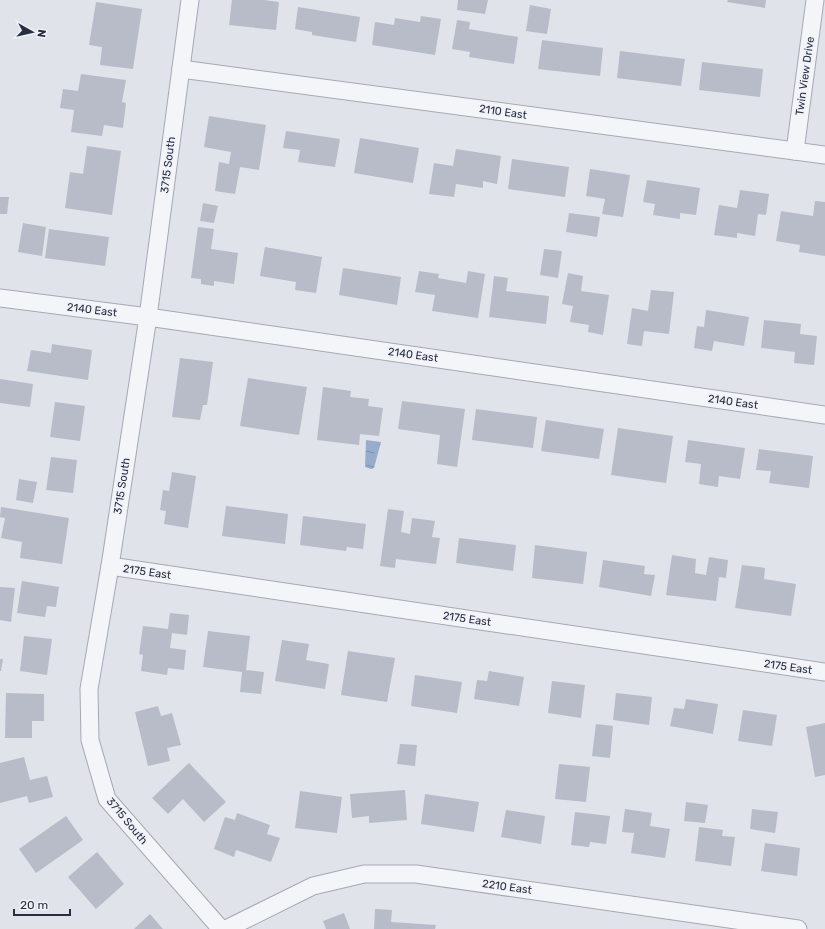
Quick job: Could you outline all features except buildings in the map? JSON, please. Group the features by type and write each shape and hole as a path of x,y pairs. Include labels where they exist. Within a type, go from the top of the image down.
{"street":[{"name":"3715 South","path":"190,0 148,317 110,566 89,689 90,740 107,799 220,929"},
{"name":"Twin View Drive","path":"795,151 815,0"},
{"name":"2110 East","path":"181,70 825,155"},
{"name":"2140 East","path":"0,298 148,317 825,415"},
{"name":"2175 East","path":"110,566 825,672"},
{"name":"2210 East","path":"226,929 314,886 364,874 416,874 798,929"}],"water":[{"path":"366,440 381,442 374,468 371,469 365,467"}]}
